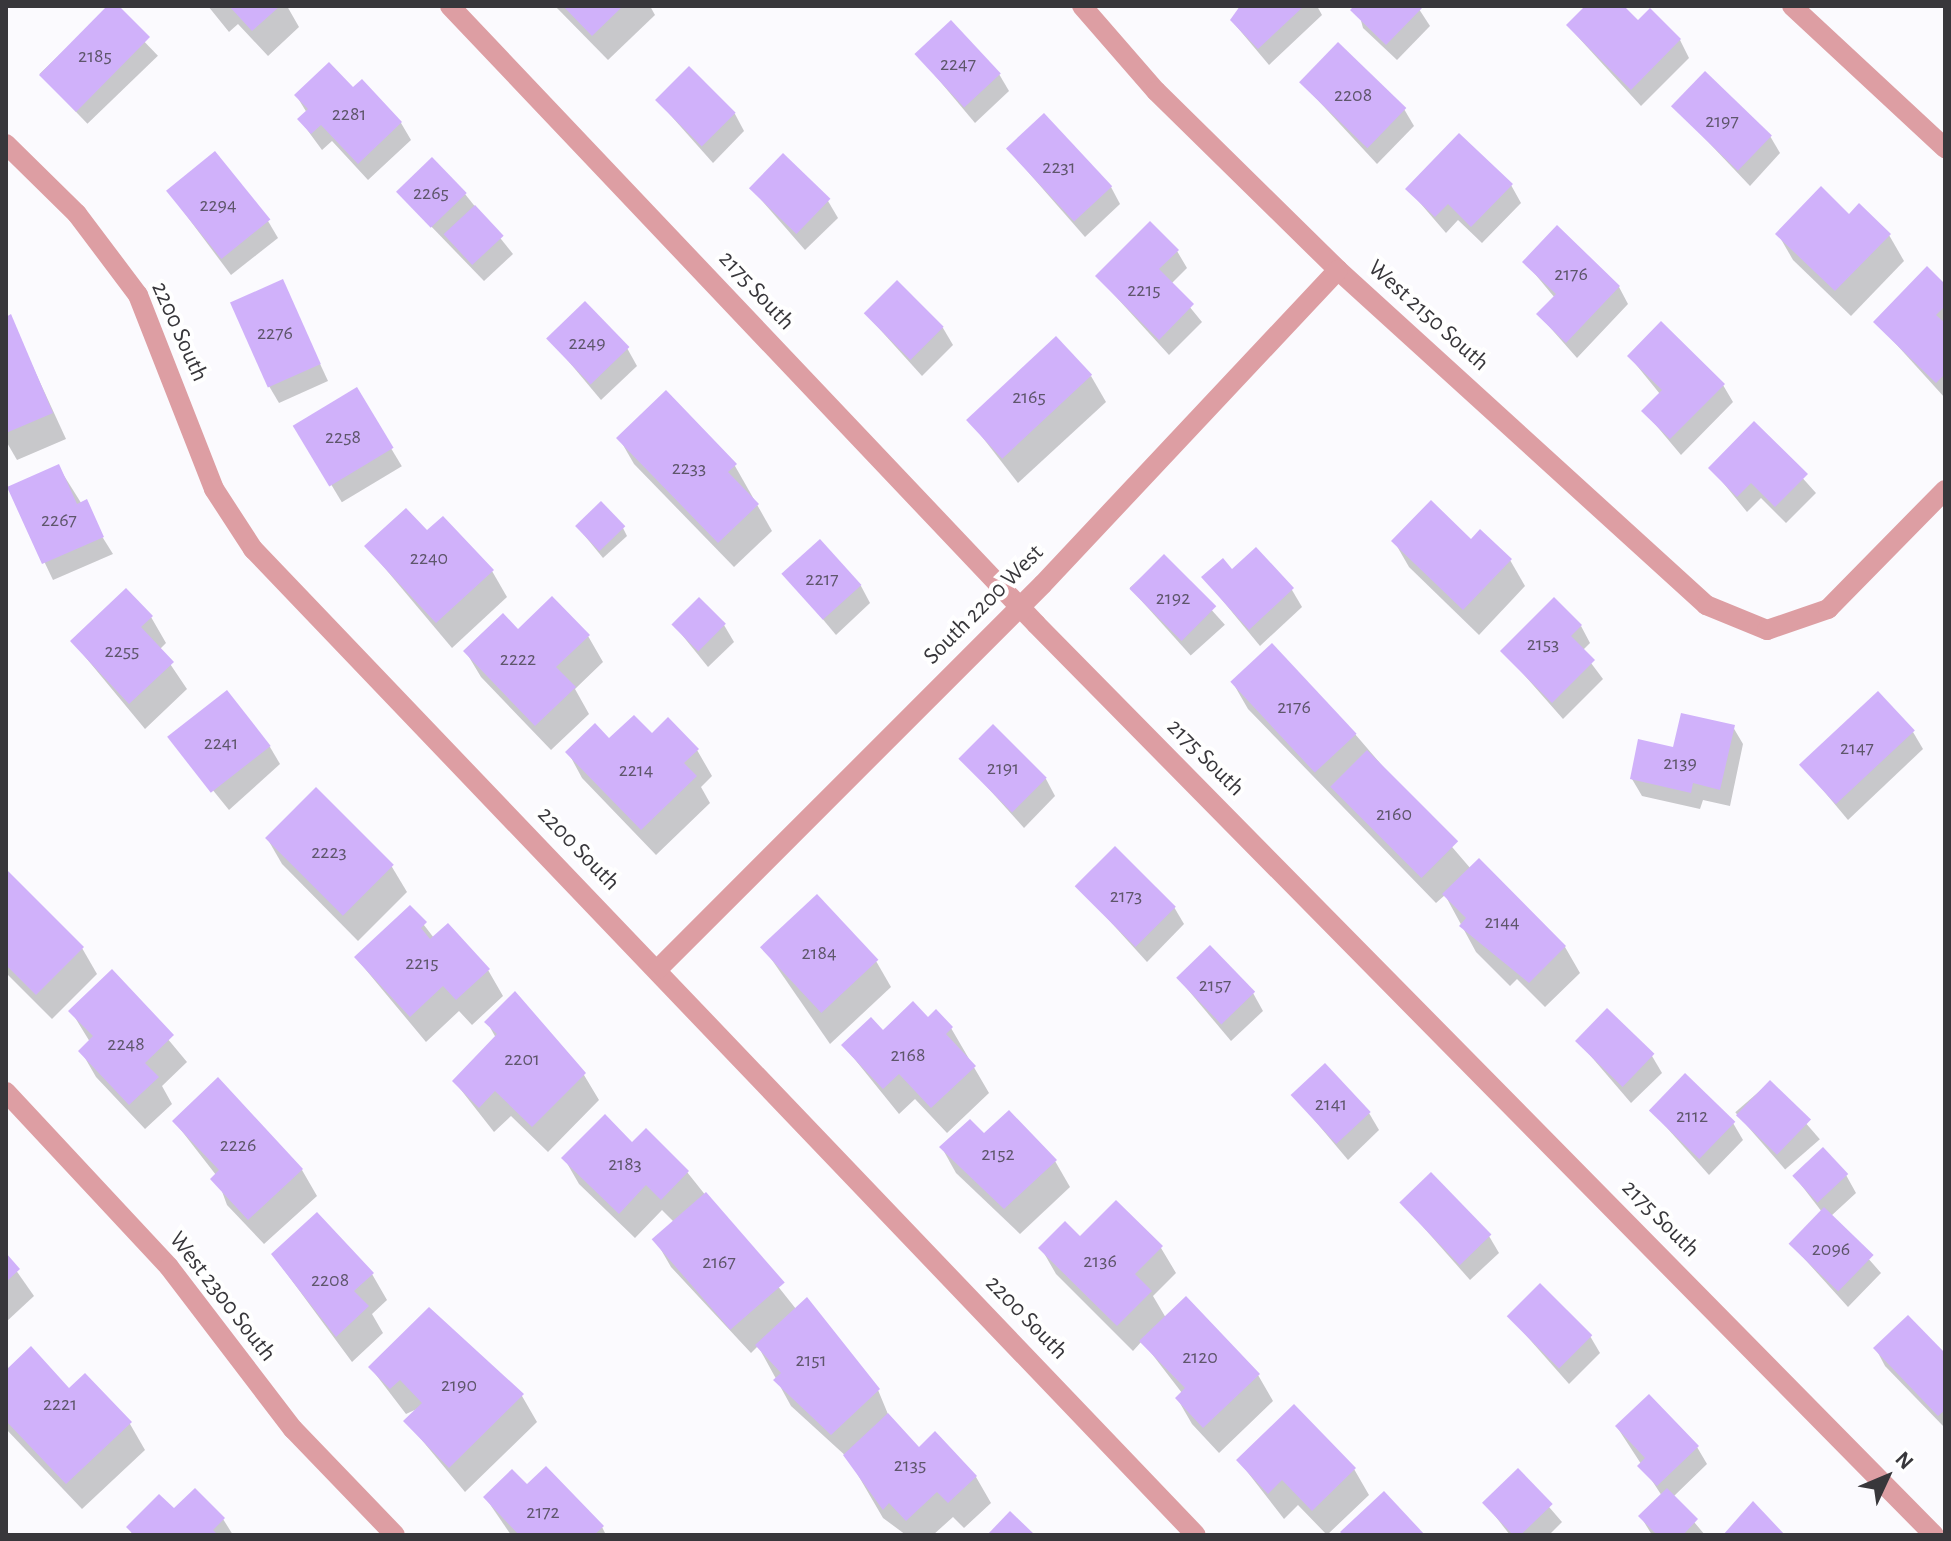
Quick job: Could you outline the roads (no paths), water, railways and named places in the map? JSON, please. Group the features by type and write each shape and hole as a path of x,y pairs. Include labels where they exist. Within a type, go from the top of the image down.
{"street":[{"name":"2175 South","path":"450,6 1019,606 1934,1535"},
{"name":"West 2150 South","path":"1082,6 1156,91 1338,270 1706,605 1767,630 1828,609 1945,490"},
{"path":"1792,6 1945,148"},
{"name":"2200 South","path":"6,144 77,214 138,295 214,489 253,549 1196,1535"},
{"name":"South 2200 West","path":"658,969 1019,606 1338,270"},
{"name":"West 2300 South","path":"6,1092 169,1267 293,1429 395,1535"}]}
